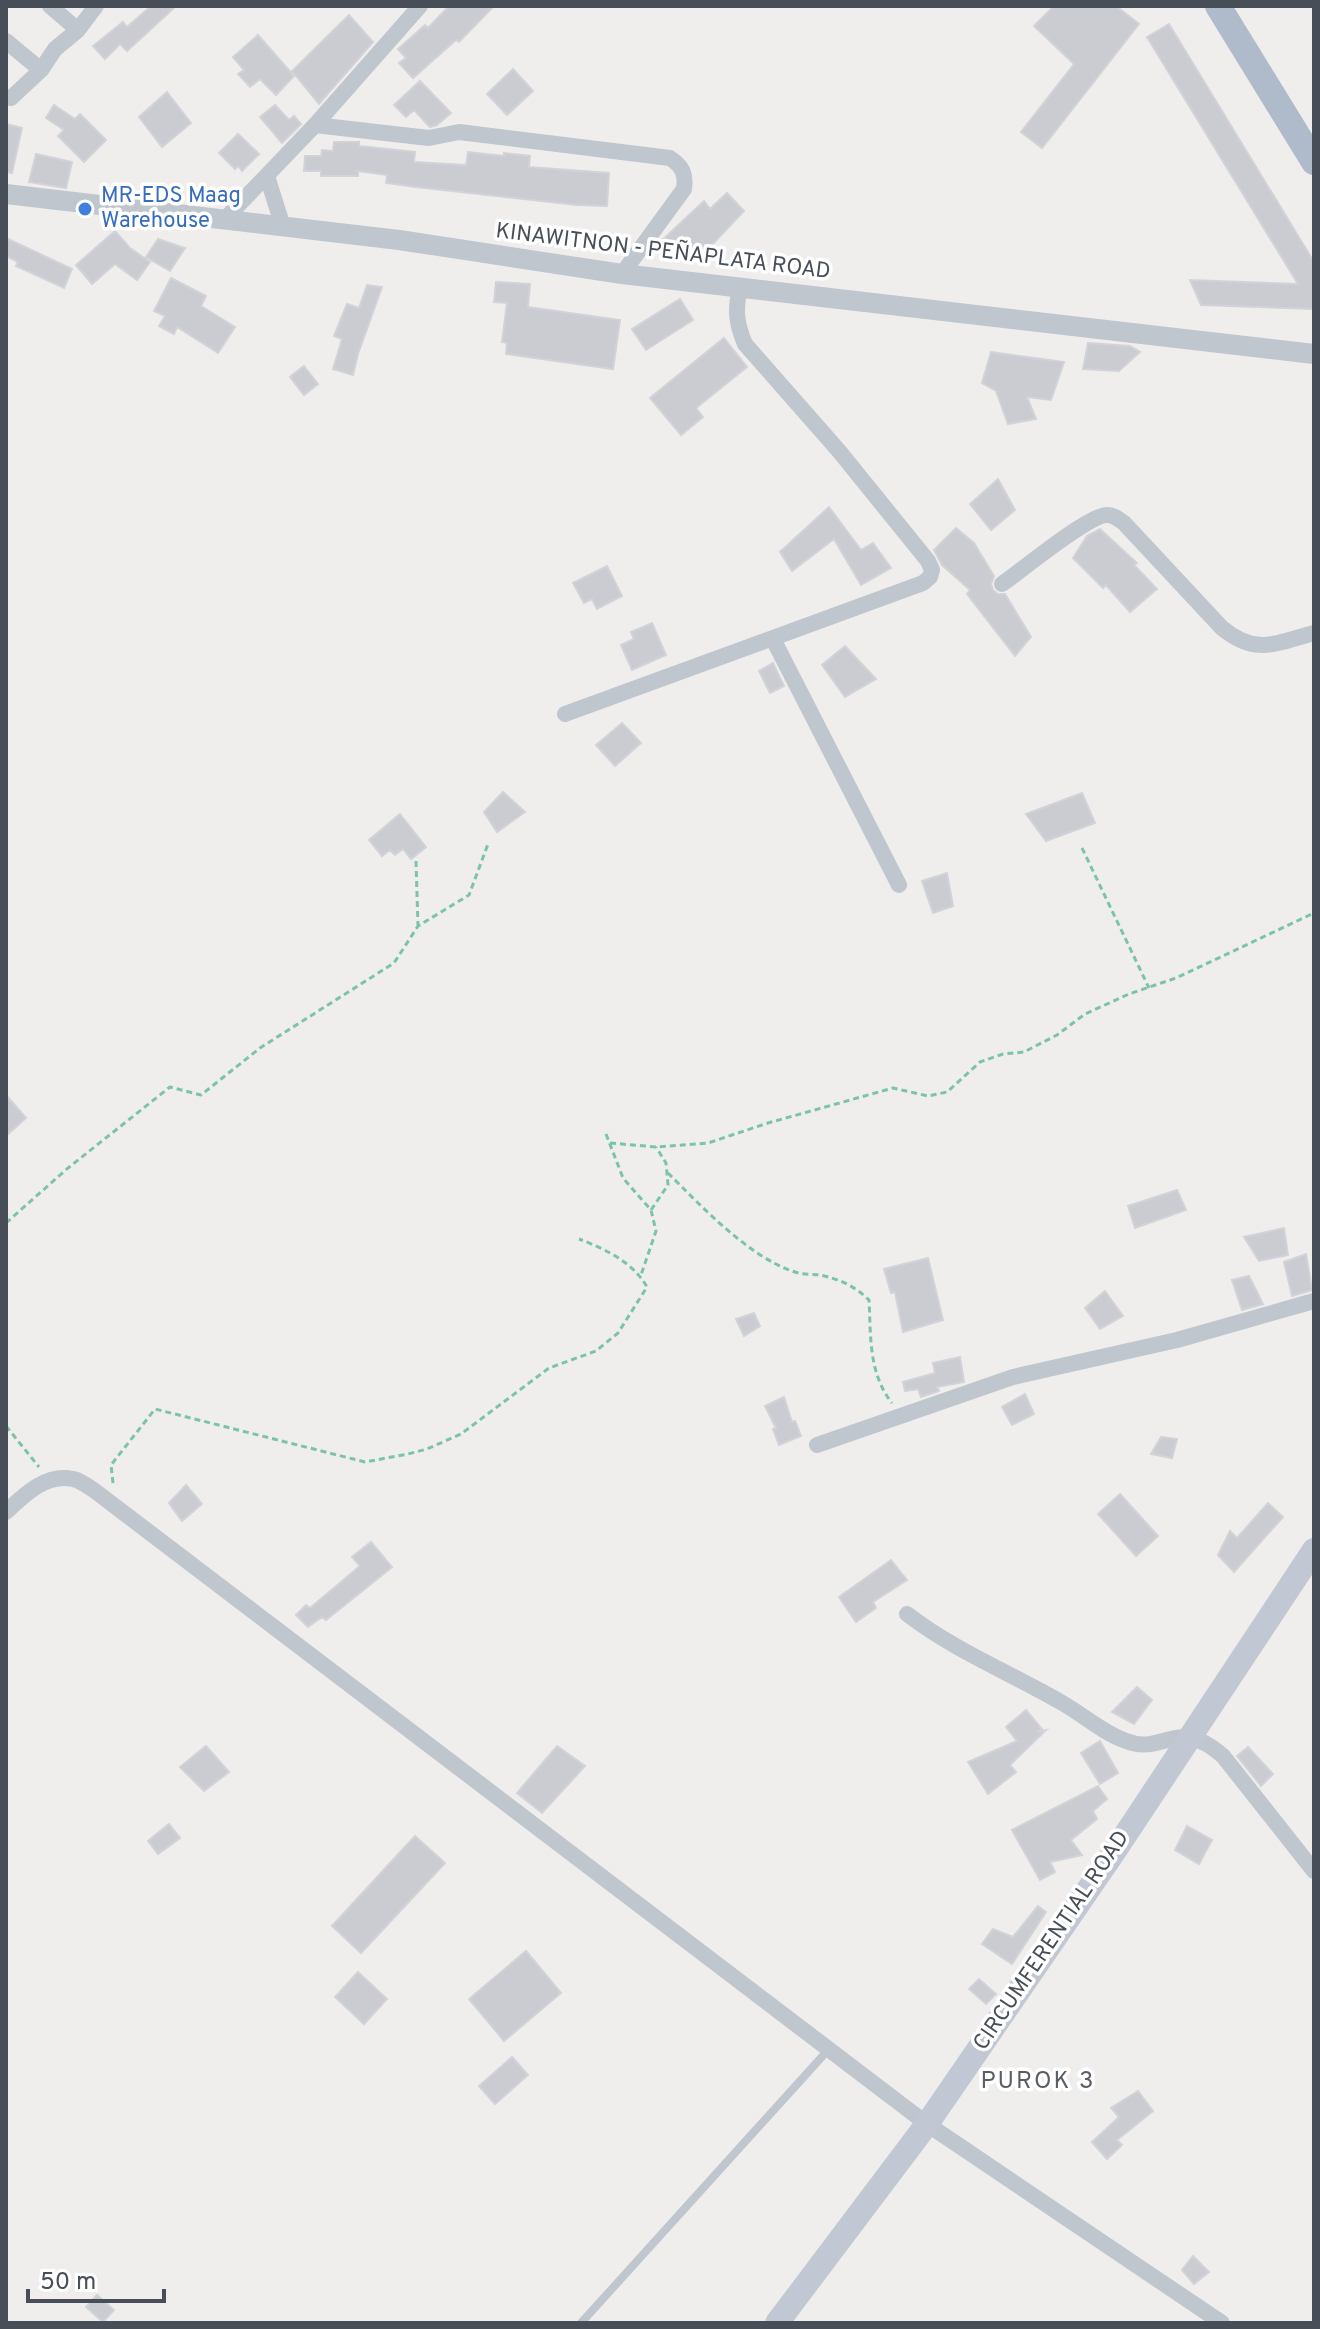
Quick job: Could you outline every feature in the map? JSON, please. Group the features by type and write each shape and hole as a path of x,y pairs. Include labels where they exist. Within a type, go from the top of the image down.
{"main road":[{"path":"1218,6 1314,162"},
{"name":"CIRCUMFERENTIAL ROAD","path":"777,2323 927,2124 1114,1852 1314,1550"}],"street":[{"path":"50,6 78,30"},
{"path":"6,97 11,98 41,70 55,49 78,30 96,6"},
{"path":"226,218 315,125 420,6"},
{"path":"6,41 41,70"},
{"path":"315,125 429,138 459,132 670,158 681,166 685,176 684,189 622,274"},
{"path":"267,176 283,227"},
{"name":"KINAWITNON - PEÑAPLATA ROAD","path":"6,194 399,240 622,274 1314,354"},
{"path":"565,714 923,583 930,577 932,570 928,561 839,451 745,344 737,325 735,307 740,288"},
{"path":"1002,584 1104,514 1124,523 1222,628 1238,641 1260,647 1314,633"},
{"path":"773,639 899,885"},
{"path":"817,1445 1013,1377 1177,1340 1314,1301"},
{"path":"6,1512 28,1491 50,1480 73,1479 95,1491 927,2124 1222,2323"},
{"path":"907,1614 959,1650 1057,1700 1121,1739 1133,1744 1189,1735 1211,1745 1314,1871"}],"lane":[{"path":"581,2323 829,2049"}],"path":[{"path":"6,1223 68,1168 170,1087 201,1095 260,1048 394,963 418,926 469,895 488,844"},
{"path":"1082,848 1149,988"},
{"path":"416,861 418,926"},
{"path":"610,1143 656,1147 708,1143 893,1088 928,1096 947,1092 980,1062 1003,1054 1024,1052 1057,1035 1085,1014 1176,978 1314,913"},
{"path":"606,1134 623,1178 651,1210 656,1231 641,1275"},
{"path":"651,1210 668,1185 666,1163 656,1147"},
{"path":"668,1173 710,1216 772,1261 796,1273 820,1275 856,1287 869,1300 870,1352 884,1393 901,1415"},
{"path":"111,1465 155,1409 365,1462 427,1449 461,1434 549,1368 596,1351 618,1333 647,1287 641,1275 606,1249 579,1239"},
{"path":"6,1426 50,1480"}],"building":[{"path":"151,6 176,6 127,51 120,44 105,59 93,46 123,22 127,27"},
{"path":"449,6 494,6 459,42 456,40 413,78 399,63 406,58 398,49 425,25 428,28"},
{"path":"1054,6 1116,6 1139,24 1042,148 1021,132 1074,64 1034,26"},
{"path":"349,15 373,42 319,104 292,71"},
{"path":"1169,24 1314,262 1314,311 1201,305 1190,280 1298,284 1147,37"},
{"path":"258,35 294,76 276,95 260,79 250,87 238,74 244,70 233,57"},
{"path":"513,69 533,91 507,115 487,94"},
{"path":"420,81 451,113 437,125 430,127 414,110 406,117 394,105"},
{"path":"167,92 191,123 162,147 139,117"},
{"path":"54,105 75,119 80,114 106,140 84,162 58,136 64,130 46,118"},
{"path":"275,105 289,120 294,116 301,124 282,143 260,117"},
{"path":"6,124 22,128 12,173 6,172"},
{"path":"238,134 259,154 242,171 238,166 235,169 219,153"},
{"path":"334,142 359,142 359,146 415,152 414,162 466,165 468,152 504,156 504,153 530,156 529,167 609,173 607,206 386,183 387,175 358,171 358,176 321,176 321,171 304,171 305,156 321,156 322,150 333,151"},
{"path":"36,154 72,162 66,188 29,182"},
{"path":"727,193 744,211 708,249 710,252 700,262 683,245 671,257 658,244 704,201 710,209"},
{"path":"115,231 130,248 150,262 137,280 115,264 92,284 76,265"},
{"path":"6,238 72,269 64,288 16,266 18,262 6,256"},
{"path":"158,239 185,248 170,271 146,257"},
{"path":"171,278 206,296 201,306 235,327 218,353 177,327 174,334 159,326 165,316 154,311"},
{"path":"496,282 530,284 528,307 620,320 613,369 506,354 507,343 502,342 507,303 494,302"},
{"path":"367,285 382,287 353,375 333,369 342,339 334,336 347,304 359,308"},
{"path":"680,299 693,320 646,350 632,329"},
{"path":"724,338 747,367 696,408 703,417 681,435 650,398"},
{"path":"1088,343 1130,346 1140,352 1119,371 1083,369"},
{"path":"991,352 1064,362 1051,400 1027,397 1036,419 1008,424 996,391 982,383"},
{"path":"304,366 318,384 304,395 290,377"},
{"path":"998,479 1015,510 991,530 970,504"},
{"path":"829,507 861,550 873,543 891,568 861,585 834,539 792,571 780,552"},
{"path":"956,528 974,543 994,576 991,584 993,590 1005,594 1031,637 1015,656 967,594 970,590 942,565 934,550"},
{"path":"1100,529 1137,563 1134,565 1157,589 1130,612 1106,585 1103,588 1073,558 1087,536"},
{"path":"607,566 622,596 597,609 592,599 584,603 573,583"},
{"path":"652,623 666,655 632,670 621,645 634,639 631,632"},
{"path":"845,646 876,679 845,697 822,665"},
{"path":"773,663 784,686 770,693 759,671"},
{"path":"622,723 641,743 615,766 596,745"},
{"path":"503,792 525,812 497,832 484,812"},
{"path":"1082,793 1095,823 1046,841 1026,814"},
{"path":"400,814 426,847 411,859 403,849 395,855 390,850 382,856 369,840"},
{"path":"947,873 953,906 933,913 922,881"},
{"path":"6,1095 26,1118 6,1136"},
{"path":"1177,1190 1186,1210 1135,1228 1128,1206"},
{"path":"1284,1228 1288,1255 1259,1261 1244,1237"},
{"path":"1306,1254 1312,1290 1292,1296 1284,1262"},
{"path":"928,1258 943,1320 903,1332 895,1292 891,1293 884,1269"},
{"path":"1249,1276 1263,1304 1242,1310 1232,1280"},
{"path":"1105,1291 1123,1316 1100,1329 1085,1308"},
{"path":"754,1313 760,1326 744,1336 736,1319"},
{"path":"960,1357 964,1382 937,1387 939,1391 921,1397 918,1389 905,1391 903,1382 935,1373 933,1363"},
{"path":"1025,1394 1034,1414 1012,1425 1002,1407"},
{"path":"784,1397 792,1422 795,1421 801,1436 779,1445 773,1429 776,1428 765,1406"},
{"path":"1161,1437 1177,1439 1172,1458 1151,1454"},
{"path":"186,1485 202,1504 182,1521 169,1503"},
{"path":"1120,1494 1158,1536 1136,1556 1098,1514"},
{"path":"1268,1503 1283,1517 1234,1572 1218,1555 1230,1531 1237,1538"},
{"path":"371,1542 392,1567 326,1620 322,1617 308,1627 296,1615 306,1605 310,1608 360,1566 352,1557"},
{"path":"891,1560 907,1580 873,1602 876,1608 856,1622 839,1597"},
{"path":"1137,1687 1152,1700 1134,1724 1112,1712"},
{"path":"1026,1710 1042,1729 1038,1732 1046,1730 1010,1765 1016,1772 988,1794 968,1762 1017,1741 1006,1727"},
{"path":"1100,1741 1118,1773 1100,1784 1081,1753"},
{"path":"206,1746 229,1772 204,1791 180,1767"},
{"path":"557,1746 585,1766 542,1813 517,1793"},
{"path":"1248,1747 1273,1774 1261,1786 1237,1756"},
{"path":"1098,1786 1107,1799 1093,1811 1097,1819 1071,1840 1082,1855 1050,1862 1055,1872 1040,1880 1012,1830"},
{"path":"169,1824 180,1838 158,1854 148,1841"},
{"path":"1187,1826 1212,1840 1199,1864 1175,1850"},
{"path":"415,1836 445,1863 361,1953 332,1926"},
{"path":"1038,1906 1046,1912 1012,1964 982,1944 993,1929 1013,1937"},
{"path":"526,1951 561,1993 504,2041 469,1999"},
{"path":"358,1972 387,1999 364,2024 335,1997"},
{"path":"979,1979 996,1994 986,2004 969,1989"},
{"path":"512,2057 528,2075 495,2104 479,2086"},
{"path":"1138,2091 1153,2111 1117,2140 1122,2145 1107,2159 1092,2142 1119,2117 1111,2108"},
{"path":"1193,2256 1209,2272 1194,2284 1182,2270"},
{"path":"97,2295 114,2310 103,2322 86,2307"}],"place":[{"name":"MR-EDS Maag Warehouse","path":"85,209"}],"district":[{"name":"PUROK 3","path":"1038,2082"}]}
